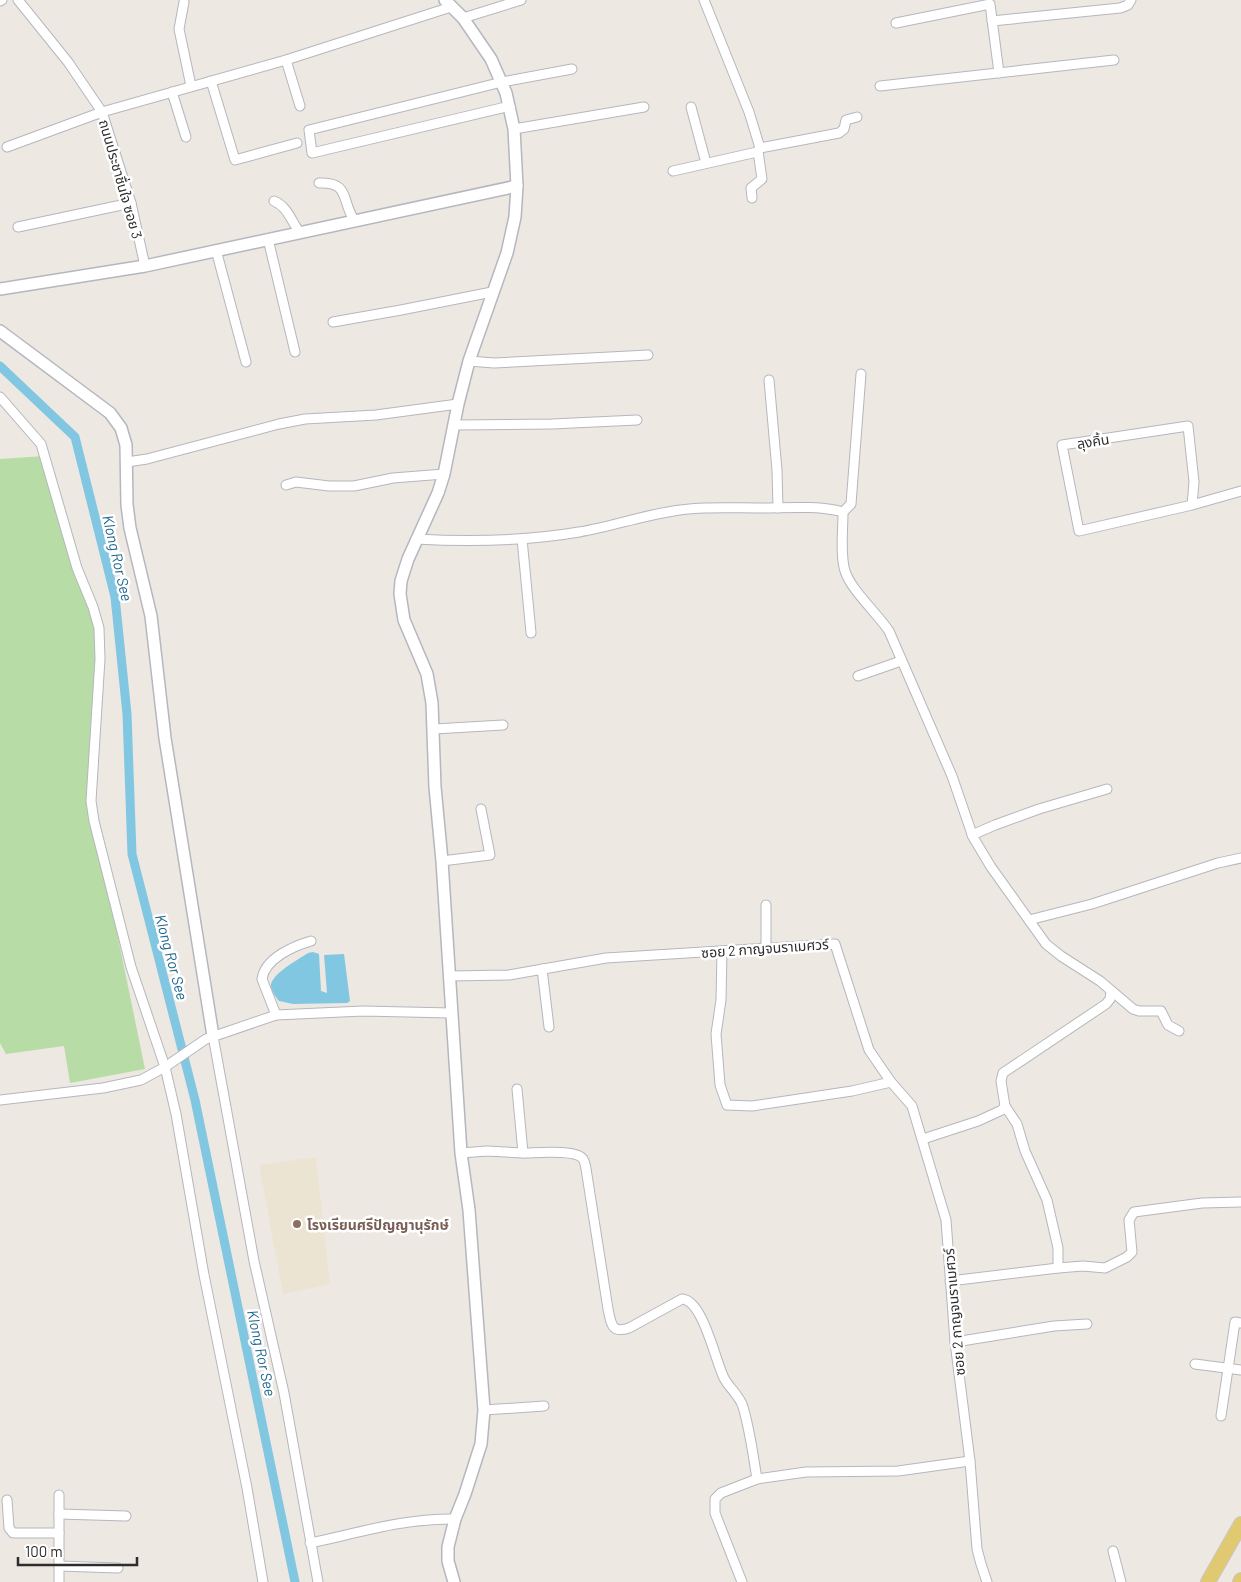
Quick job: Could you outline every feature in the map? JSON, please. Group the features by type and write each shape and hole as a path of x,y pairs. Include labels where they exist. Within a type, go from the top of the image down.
{"main road":[{"path":"1208,1582 1241,1524"}],"street":[{"name":"ถนนประชาชื่นใจ ซอย 3","path":"18,0 68,62 102,112 131,203 145,266"},
{"path":"463,18 521,0"},
{"path":"704,0 749,112 759,150 762,179 751,188 752,198"},
{"path":"992,21 1120,8 1128,5 1131,0"},
{"path":"184,2 179,29 191,86"},
{"path":"8,146 102,112 286,60 448,4 463,18 491,59 502,82 510,106 514,129 517,186 515,217 509,245 469,360 444,474 438,493 416,539 403,573 400,600 404,620 427,674 432,703 435,788 442,860 461,1153 469,1210 484,1410 480,1444 465,1494 455,1519 448,1552 454,1582"},
{"path":"896,23 990,4 999,73"},
{"path":"286,60 300,106"},
{"path":"880,86 1114,60"},
{"path":"510,106 312,153 309,130 502,82 572,69"},
{"path":"211,81 235,160 297,143"},
{"path":"172,92 186,137"},
{"path":"514,129 644,107"},
{"path":"691,108 706,163"},
{"path":"672,171 839,133 844,129 846,120 857,116"},
{"path":"319,184 335,185 342,189 350,214 355,221"},
{"path":"0,289 145,266 517,186"},
{"path":"274,201 287,210 291,220 300,232"},
{"path":"18,227 131,203"},
{"path":"268,239 295,352"},
{"path":"216,250 246,362"},
{"path":"333,322 492,292"},
{"path":"0,331 110,413 123,433 127,462 127,505 130,528 151,616 164,738 210,1037 254,1261 284,1393 318,1582"},
{"path":"469,360 494,363 648,355"},
{"path":"416,539 522,538 589,530 676,511 702,508 821,509 843,512 851,504 861,374"},
{"path":"769,380 777,470 778,508"},
{"path":"0,397 41,444 77,568 94,607 99,628 100,659 91,801 94,821 131,967 167,1066 204,1275 264,1582"},
{"path":"127,462 147,459 279,424 305,419 376,415 458,404"},
{"path":"454,425 552,424 637,420"},
{"name":"ลุงคิ้น","path":"1192,506 1194,482 1188,426 1062,445 1079,532 1192,506 1241,491"},
{"path":"286,485 296,482 329,486 354,486 393,478 444,474"},
{"path":"843,512 844,565 847,577 852,586 889,631 958,791 972,836 990,867 1046,944 1100,981 1111,992 1136,1010 1161,1011 1168,1025 1179,1031"},
{"path":"522,538 531,633"},
{"path":"858,676 901,661"},
{"path":"434,729 503,725"},
{"path":"972,836 995,825 1039,809 1107,789"},
{"path":"442,860 490,855 481,809"},
{"path":"1029,920 1092,904 1218,863 1241,858"},
{"path":"766,905 766,948"},
{"path":"276,1015 262,979 263,975 272,962 287,949 311,941"},
{"name":"ซอย 2 กาญจนราเมศวร์","path":"449,976 509,975 606,958 835,944 869,1050 891,1082 912,1106 946,1220 955,1342 970,1461 977,1548 987,1582"},
{"path":"722,951 721,1000 716,1034 720,1085 727,1105 752,1106 852,1091 891,1082"},
{"path":"542,969 549,1028"},
{"path":"1058,1268 1058,1248 1050,1209 1025,1151 1017,1124 1005,1106 1001,1081 1005,1071 1106,1004 1110,999 1111,992"},
{"path":"0,1100 129,1083 152,1075 210,1037 276,1015 363,1011 451,1013"},
{"path":"517,1089 523,1153"},
{"path":"923,1140 1000,1112 1005,1106"},
{"path":"461,1153 569,1153 579,1155 583,1159 608,1308 613,1327 616,1330 629,1328 682,1299 688,1300 693,1304 704,1326 724,1378 743,1404 750,1433 757,1479"},
{"path":"950,1281 1058,1268 1083,1266 1105,1268 1127,1257 1133,1250 1129,1220 1134,1212 1202,1203 1241,1202"},
{"path":"1221,1416 1235,1322 1241,1323"},
{"path":"955,1342 1054,1326 1087,1324"},
{"path":"1195,1364 1241,1370"},
{"path":"484,1410 544,1406"},
{"path":"742,1582 716,1517 715,1499 721,1493 757,1479 814,1471 898,1471 970,1461"},
{"path":"59,1495 59,1582"},
{"path":"7,1500 9,1528 13,1533 59,1533"},
{"path":"60,1514 126,1516"},
{"path":"310,1543 380,1526 455,1519"},
{"path":"1114,1551 1121,1582"},
{"path":"59,1566 118,1568"}],"shaded area":[{"name":"โรงเรียนศรีปัญญานุรักษ์","path":"316,1157 330,1284 283,1294 259,1165"}],"green space":[{"path":"44,456 101,644 94,821 145,1069 70,1083 64,1046 6,1054 0,1043 0,459"}],"water":[{"path":"313,952 319,954 321,991 327,993 324,955 344,954 350,1001 347,1003 293,1004 279,1001 271,987 275,977 292,963"}],"waterway":[{"name":"Klong Ror See","path":"0,366 75,437 115,597 127,714 132,854 195,1100 295,1582"}],"place":[{"name":"โรงเรียนศรีปัญญานุรักษ์","path":"297,1224"}]}
